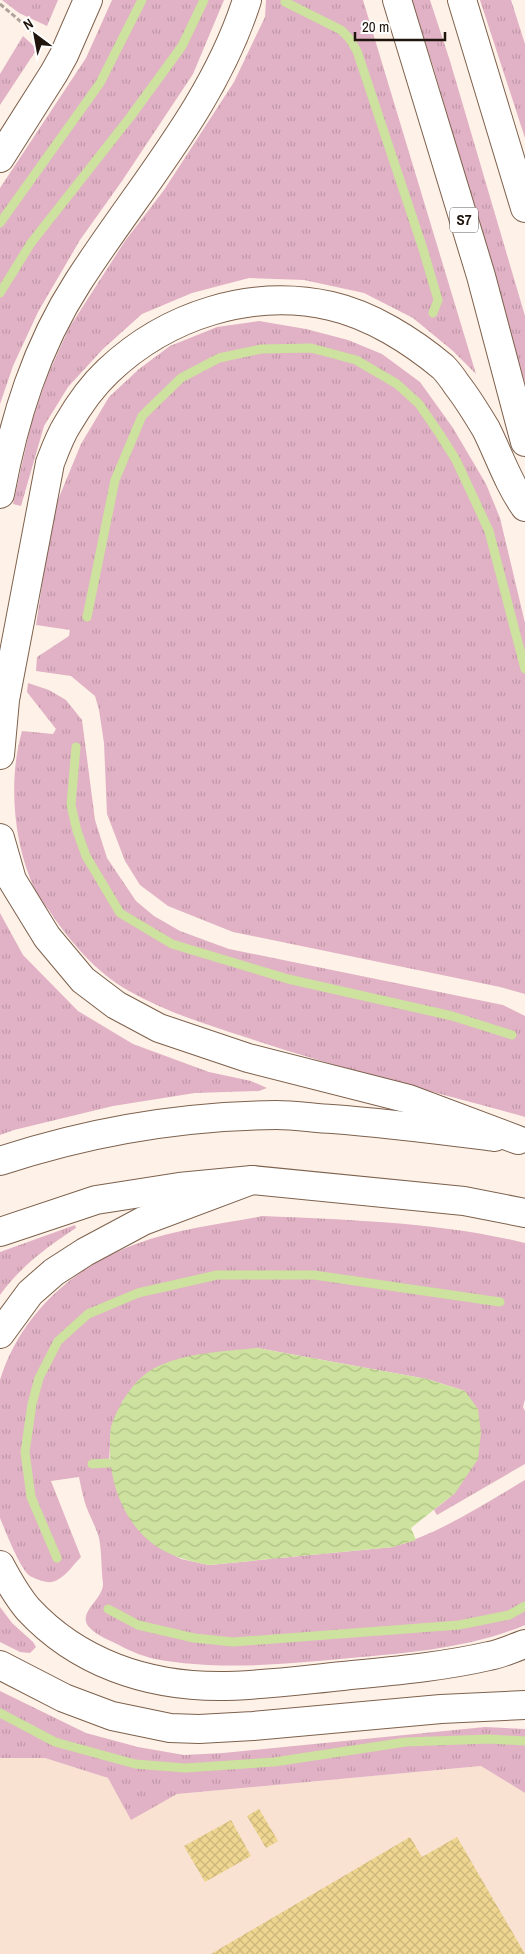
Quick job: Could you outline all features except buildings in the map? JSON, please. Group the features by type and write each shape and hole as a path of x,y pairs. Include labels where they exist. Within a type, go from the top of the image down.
{"main road":[{"path":"0,158 54,73 88,0"},
{"path":"0,494 9,445 21,404 34,367 50,331 77,283 186,125 214,76 241,18 247,0"},
{"name":"S7","path":"397,0 481,276 525,442"},
{"path":"462,0 525,208"},
{"path":"0,755 5,700 50,463 66,426 107,372 151,337 178,324 205,312 253,300 303,301 332,306 366,317 407,341 444,368 468,399 486,429 514,491 525,507"},
{"path":"0,838 12,880 46,936 83,980 116,1006 159,1028 248,1058 409,1099 521,1141"},
{"path":"0,1161 40,1148 120,1129 193,1118 277,1115 399,1124 521,1141"},
{"path":"0,1334 30,1293 54,1272 85,1252 143,1221 252,1180"},
{"path":"0,1232 96,1200 179,1187 252,1180 464,1201 525,1214"},
{"path":"0,1565 13,1588 28,1608 47,1627 84,1653 120,1671 164,1681 219,1686 417,1669 491,1656 525,1644"},
{"path":"0,1665 64,1698 112,1716 170,1728 200,1729 253,1726 441,1709 525,1705"}],"path":[{"path":"0,4 30,30"}],"shaded area":[{"path":"0,1758 45,1758 108,1778 131,1819 177,1794 481,1766 525,1793 525,1954 0,1954"}],"green space":[{"path":"2,0 58,0 47,26 19,13"},
{"path":"112,0 224,0 193,74 122,181 80,240 38,312 13,366 0,404 0,188 86,58"},
{"path":"266,0 363,0 476,374 453,351 413,318 364,293 304,280 249,278 192,293 142,314 103,349 68,387 44,426 21,506 13,504 31,424 47,377 69,328 125,241 164,190 234,82 265,17"},
{"path":"411,0 430,0 450,61 525,316 525,384 433,66"},
{"path":"480,0 511,0 525,44 525,138"},
{"path":"23,36 37,49 0,105 0,74"},
{"path":"259,321 306,329 348,340 382,354 420,382 453,428 486,484 500,518 525,623 525,994 500,987 233,932 168,906 140,885 125,861 107,814 104,743 95,696 71,676 36,671 37,657 69,636 70,630 36,625 53,512 81,444 109,397 139,369 170,346 217,327"},
{"path":"28,683 49,690 66,700 82,720 95,820 107,858 136,901 154,916 180,931 229,949 503,1005 525,1016 525,1117 350,1069 215,1027 171,1011 143,998 105,975 74,944 41,899 35,890 22,852 15,811 14,790 15,770 22,731 53,734 56,729 27,692"},
{"path":"0,913 23,955 78,1011 133,1044 209,1072 251,1081 267,1088 259,1091 195,1093 113,1106 0,1135"},
{"path":"263,1216 428,1226 460,1230 525,1243 525,1399 523,1407 525,1411 525,1464 437,1515 434,1510 455,1493 465,1391 427,1379 257,1348 123,1400 111,1428 109,1463 156,1545 181,1559 209,1565 393,1547 444,1526 525,1480 525,1625 483,1639 440,1648 302,1662 228,1666 179,1663 144,1656 100,1636 88,1626 86,1621 86,1615 100,1594 103,1583 99,1538 86,1506 79,1477 51,1481 81,1557 64,1575 52,1582 30,1576 22,1566 0,1518 0,1380 9,1356 35,1314 52,1296 91,1266 136,1244 167,1234"},
{"path":"75,1225 76,1228 26,1266 0,1295 0,1252"},
{"path":"0,1607 12,1623 33,1642 36,1647 30,1653 20,1652 0,1642"},
{"path":"0,1691 86,1733 138,1747 184,1755 223,1753 485,1727 525,1729 525,1793 481,1766 177,1794 131,1820 108,1778 45,1758 0,1758"}],"water":[{"path":"257,1348 427,1379 465,1391 478,1409 481,1433 478,1459 455,1493 411,1528 416,1540 393,1547 209,1565 181,1558 162,1550 145,1537 135,1526 121,1502 112,1474 110,1460 111,1427 128,1392 143,1376 167,1362 197,1355"}],"waterway":[{"path":"0,223 100,83 142,0"},
{"path":"0,293 31,243 131,116 182,46 204,0"},
{"path":"285,2 341,30 349,38 357,51 423,249 438,300 433,313"},
{"path":"87,617 115,480 142,416 181,378 219,358 261,349 311,348 356,360 397,384 419,404 439,433 456,460 489,531 525,669"},
{"path":"76,747 71,805 77,831 86,856 120,913 172,944 288,979 452,1016 512,1035"},
{"path":"57,1558 31,1497 25,1452 32,1404 39,1378 58,1341 88,1314 138,1293 217,1275 314,1275 500,1302"},
{"path":"92,1464 109,1463"},
{"path":"108,1609 138,1625 194,1638 233,1642 459,1625 509,1615 525,1606"},
{"path":"0,1713 55,1742 135,1764 185,1768 274,1762 406,1742 489,1739 525,1741"}]}
